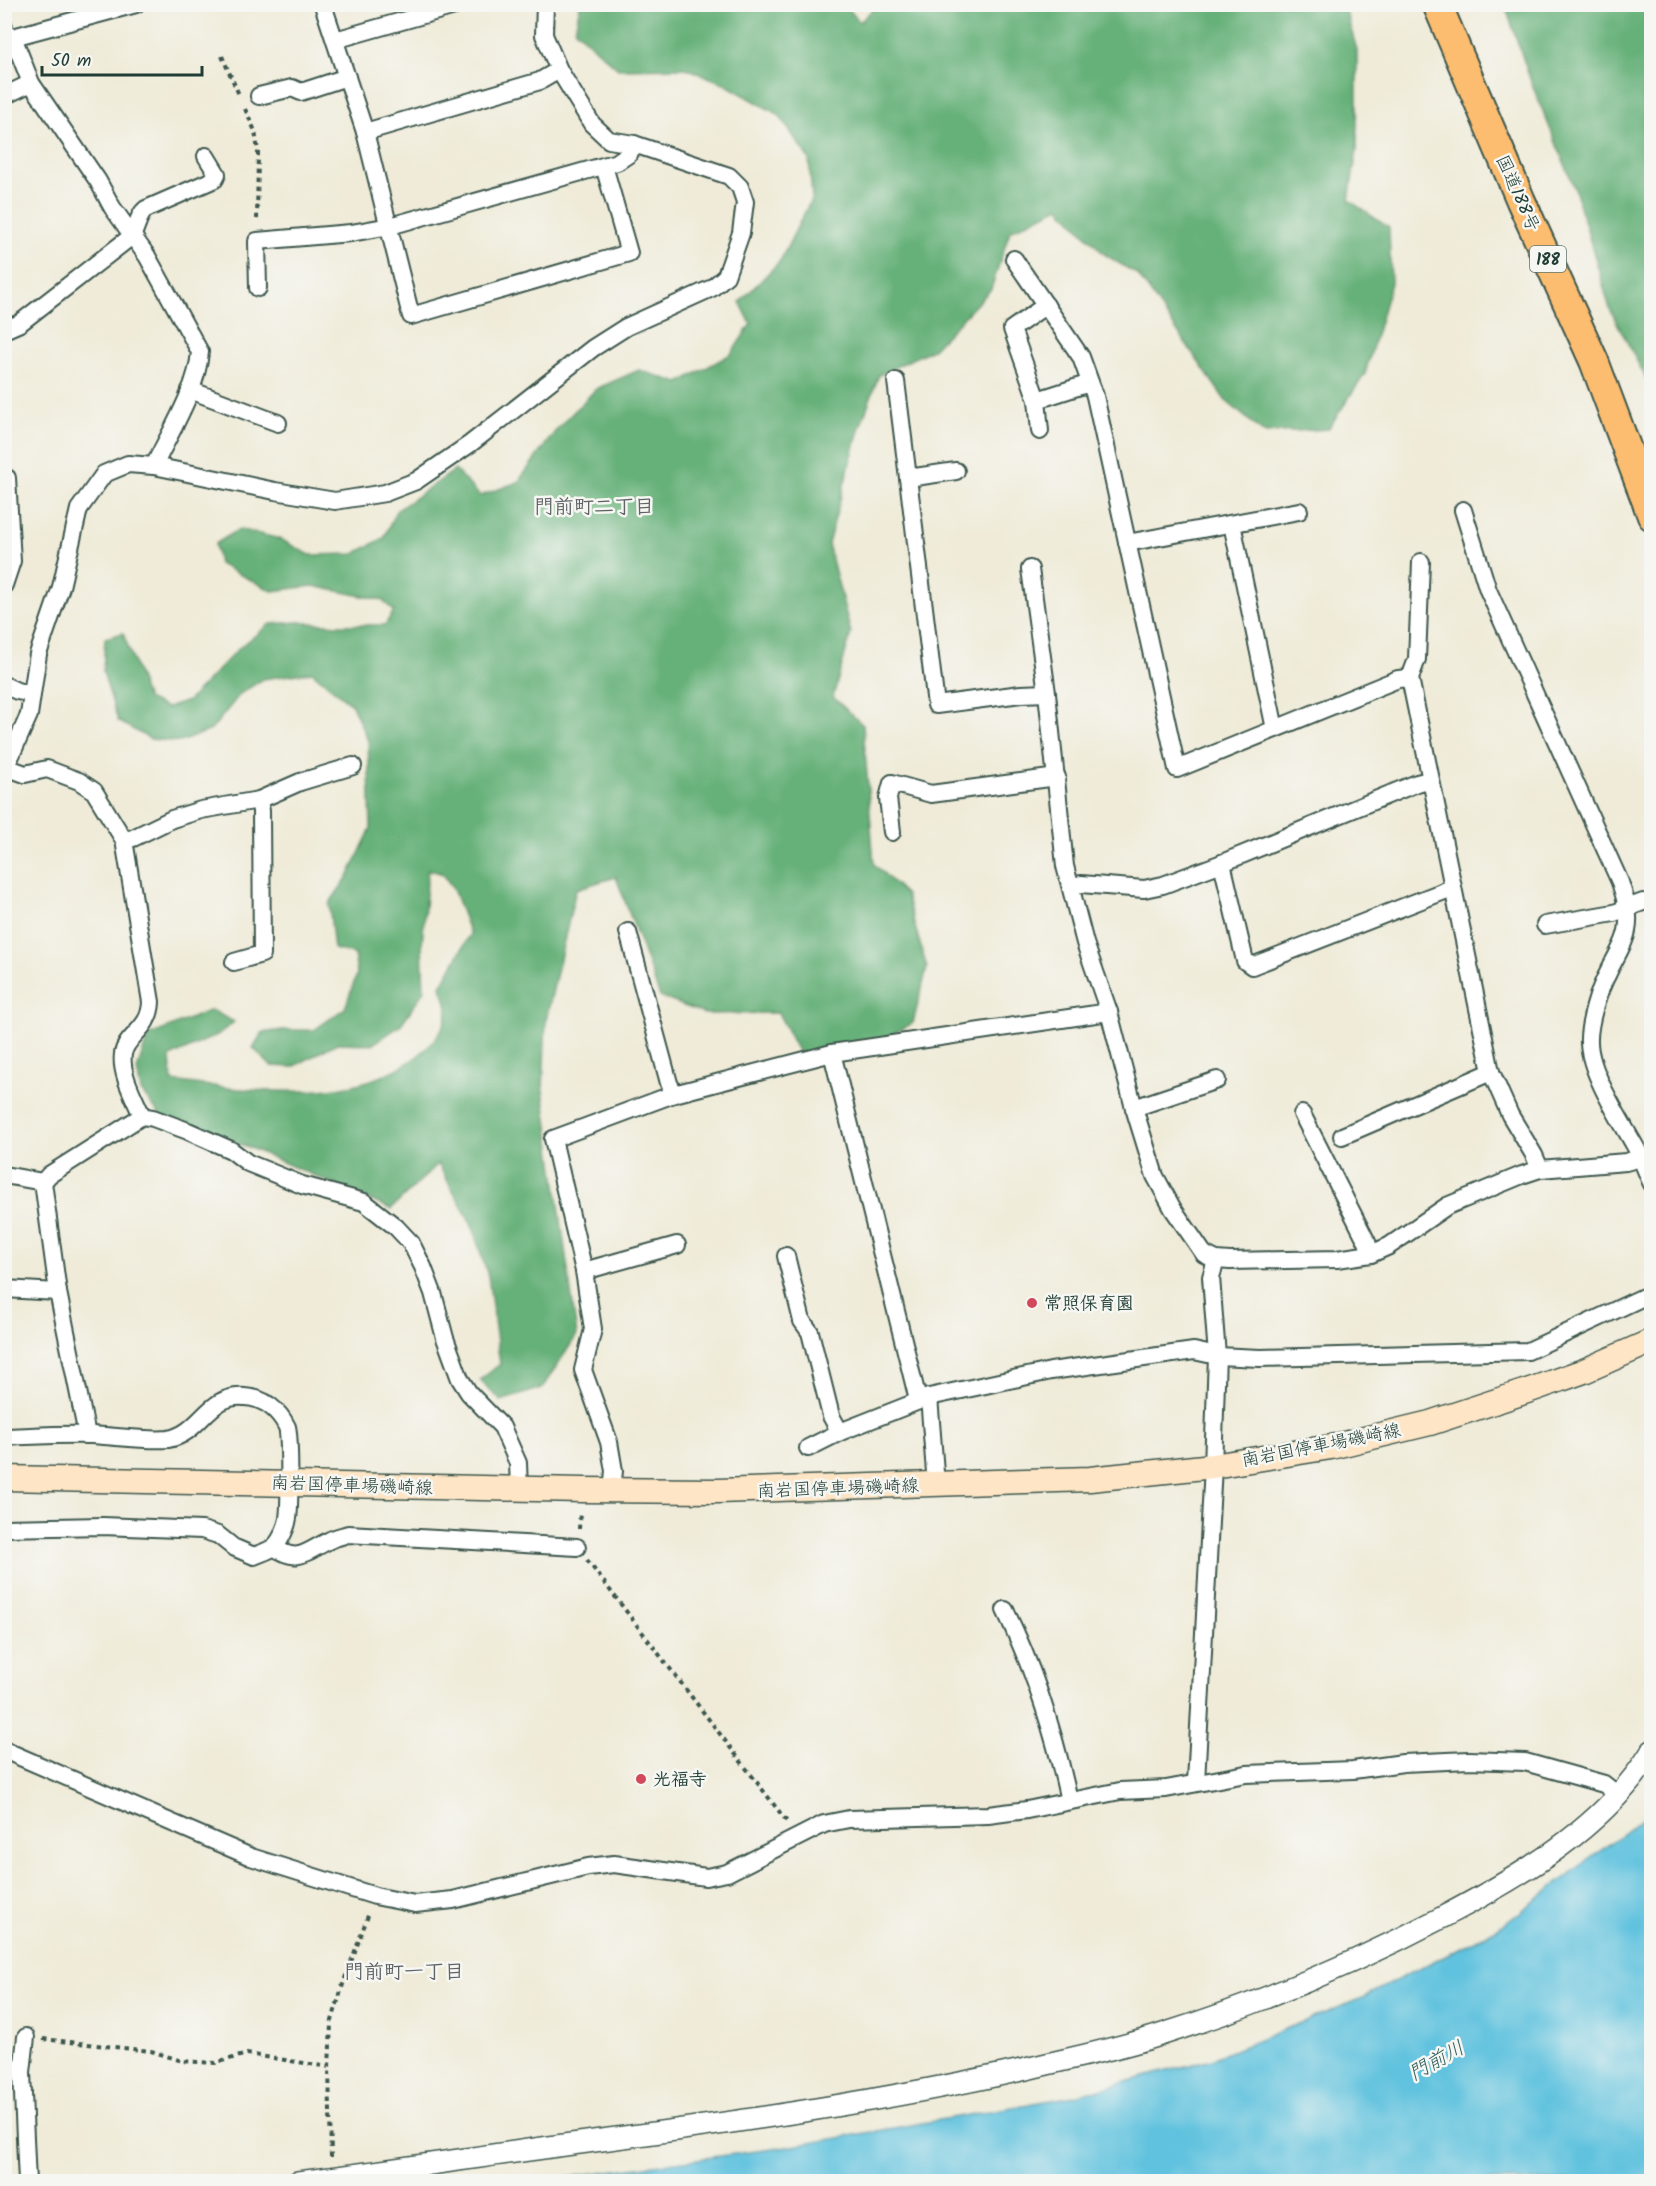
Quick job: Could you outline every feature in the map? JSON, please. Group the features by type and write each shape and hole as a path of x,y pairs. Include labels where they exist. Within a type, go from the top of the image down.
{"highway":[{"name":"国道188号","path":"1437,4 1521,201 1594,361 1652,516"}],"main road":[{"name":"南岩国停車場磯崎線","path":"4,1478 729,1491 1090,1479 1213,1466 1331,1447 1430,1423 1584,1371 1652,1341"}],"street":[{"path":"136,4 13,37 31,83 147,256 200,352 199,363 190,390 154,466"},
{"path":"335,40 462,4"},
{"path":"142,1116 125,1071 123,1053 147,1022 151,1002 124,840 94,791 79,782 47,769 25,774 5,769 29,715 38,654 61,587 80,509 104,474 128,464 154,466 335,501 385,493 416,481 470,444 593,348 626,327 712,288 726,276 741,233 745,202 740,187 729,176 634,144 609,140 592,124 559,70 544,35 545,4"},
{"path":"324,8 365,132 411,316 629,253 603,166"},
{"path":"365,132 540,81 559,70"},
{"path":"259,96 292,88 301,92 347,77"},
{"path":"4,96 31,83"},
{"path":"258,288 257,241 390,226 617,162 629,154 634,144"},
{"path":"4,330 20,323 132,236 137,228 141,212 215,179 217,174 206,156"},
{"path":"1014,259 1081,357 1090,383 1177,769 1398,679 1410,678"},
{"path":"1040,431 1037,400 1012,329 1046,305"},
{"path":"896,381 936,705 1047,693"},
{"path":"1037,400 1090,383"},
{"path":"190,390 278,423"},
{"path":"908,478 956,471"},
{"path":"4,477 7,478 12,561 4,585"},
{"path":"1463,510 1488,590 1620,882 1635,905"},
{"path":"1127,543 1299,511"},
{"path":"1232,524 1275,729"},
{"path":"1421,562 1417,659 1410,678 1429,780 1491,1072 1510,1115 1534,1155 1539,1169"},
{"path":"1030,569 1057,777 1065,866 1085,943 1109,1012 1134,1108 1155,1176 1173,1209 1204,1254 1216,1260 1337,1259 1371,1254 1389,1246 1447,1206 1539,1169 1626,1162 1640,1158"},
{"path":"4,685 32,694"},
{"path":"124,840 172,819 201,810 259,800 300,782 353,766"},
{"path":"892,832 888,798 892,783 932,794 1057,777"},
{"path":"1071,886 1081,884 1144,889 1163,885 1429,780"},
{"path":"234,962 262,954 259,800"},
{"path":"1222,863 1245,961 1252,966 1452,888"},
{"path":"1545,925 1614,912 1635,905"},
{"path":"1635,905 1624,941 1606,976 1588,1040 1590,1057 1652,1184"},
{"path":"628,932 669,1083 674,1094"},
{"path":"612,1490 614,1471 609,1442 583,1370 593,1329 584,1271 553,1138 674,1094 832,1053 1109,1012"},
{"path":"832,1053 923,1399 936,1485"},
{"path":"1342,1136 1491,1072"},
{"path":"1134,1108 1217,1080"},
{"path":"1302,1114 1371,1254"},
{"path":"43,1182 50,1175 142,1116 188,1131 231,1150 249,1163 302,1185 364,1202 396,1227 411,1243 434,1293 445,1338 460,1379 469,1393 502,1427 519,1463 519,1489"},
{"path":"4,1175 43,1182"},
{"path":"43,1182 58,1292 87,1435"},
{"path":"584,1271 677,1245"},
{"path":"786,1256 802,1321 810,1332 831,1416 840,1432"},
{"path":"1196,1782 1213,1466 1217,1356 1211,1277 1216,1260"},
{"path":"4,1289 58,1292"},
{"path":"808,1448 840,1432 923,1399 1051,1371 1161,1355 1194,1351 1217,1356 1260,1358 1528,1351 1652,1293"},
{"path":"4,1437 87,1435 167,1439 181,1435 194,1427 218,1402 243,1396 262,1401 277,1410 287,1428 289,1448 288,1517 282,1536 274,1547 254,1556 202,1530 103,1526 4,1528"},
{"path":"274,1547 285,1554 297,1556 314,1550 329,1540 348,1534 577,1546"},
{"path":"1005,1610 1023,1646 1050,1725 1069,1801"},
{"path":"4,1750 251,1857 375,1896 415,1904 453,1900 588,1867 614,1864 706,1876 734,1870 824,1824 849,1819 988,1815 1027,1810 1120,1791 1166,1789 1246,1774 1353,1770 1403,1762 1480,1760 1525,1762 1604,1785 1618,1795"},
{"path":"298,2181 730,2123 945,2087 1157,2036 1253,2004 1311,1981 1479,1898 1590,1824 1618,1795 1652,1751"},
{"path":"26,2037 22,2072 27,2181"}],"lane":[{"path":"4,15 13,37"}],"path":[{"path":"222,56 255,131 258,151 257,241"},
{"path":"582,1490 577,1546 799,1837"},
{"path":"332,2177 329,2067 331,2024 375,1896"},
{"path":"26,2037 151,2051 182,2061 216,2063 247,2054 329,2067"}],"green space":[{"path":"878,4 1344,5 1357,50 1357,150 1349,200 1389,228 1391,283 1365,374 1328,429 1264,433 1225,400 1138,275 1104,254 1059,207 1010,231 991,289 933,349 879,375 859,430 828,544 851,633 833,697 863,725 874,864 906,895 927,968 913,1023 878,1042 801,1057 778,1013 705,1014 660,997 616,877 576,889 546,1020 543,1090 577,1335 542,1388 501,1401 480,1380 500,1364 488,1276 471,1223 438,1164 391,1209 248,1147 160,1115 141,1091 137,1070 148,1036 211,1010 234,1022 219,1034 170,1057 172,1081 267,1091 300,1091 365,1082 394,1071 420,1054 429,1045 441,1031 446,1019 447,1007 441,986 470,934 453,889 443,874 428,869 422,945 424,991 400,1026 373,1044 337,1043 293,1067 271,1066 253,1048 262,1033 314,1030 345,1008 357,974 354,954 334,949 329,904 349,875 371,828 368,741 352,705 312,672 263,679 241,693 211,730 180,742 150,739 118,721 103,672 105,638 123,633 147,699 166,708 188,701 239,648 270,624 299,622 385,625 394,611 382,600 313,586 272,591 219,564 215,544 239,529 280,539 310,555 354,554 384,538 396,511 455,470 480,496 518,482 557,429 596,389 639,370 679,383 731,354 751,324 740,302 780,261 812,198 809,159 779,115 723,83 686,68 618,69 575,30 580,5 845,5 860,22"},
{"path":"1505,5 1651,5 1651,388 1610,309 1575,189 1531,82"}],"water":[{"name":"門前川","path":"1651,1812 1651,2181 536,2181 787,2147 1074,2096 1212,2059 1362,1998 1502,1926"}],"place":[{"name":"常照保育園","path":"1032,1303"},
{"name":"光福寺","path":"641,1779"}],"district":[{"name":"門前町二丁目","path":"594,506"},
{"name":"門前町一丁目","path":"404,1971"}]}
